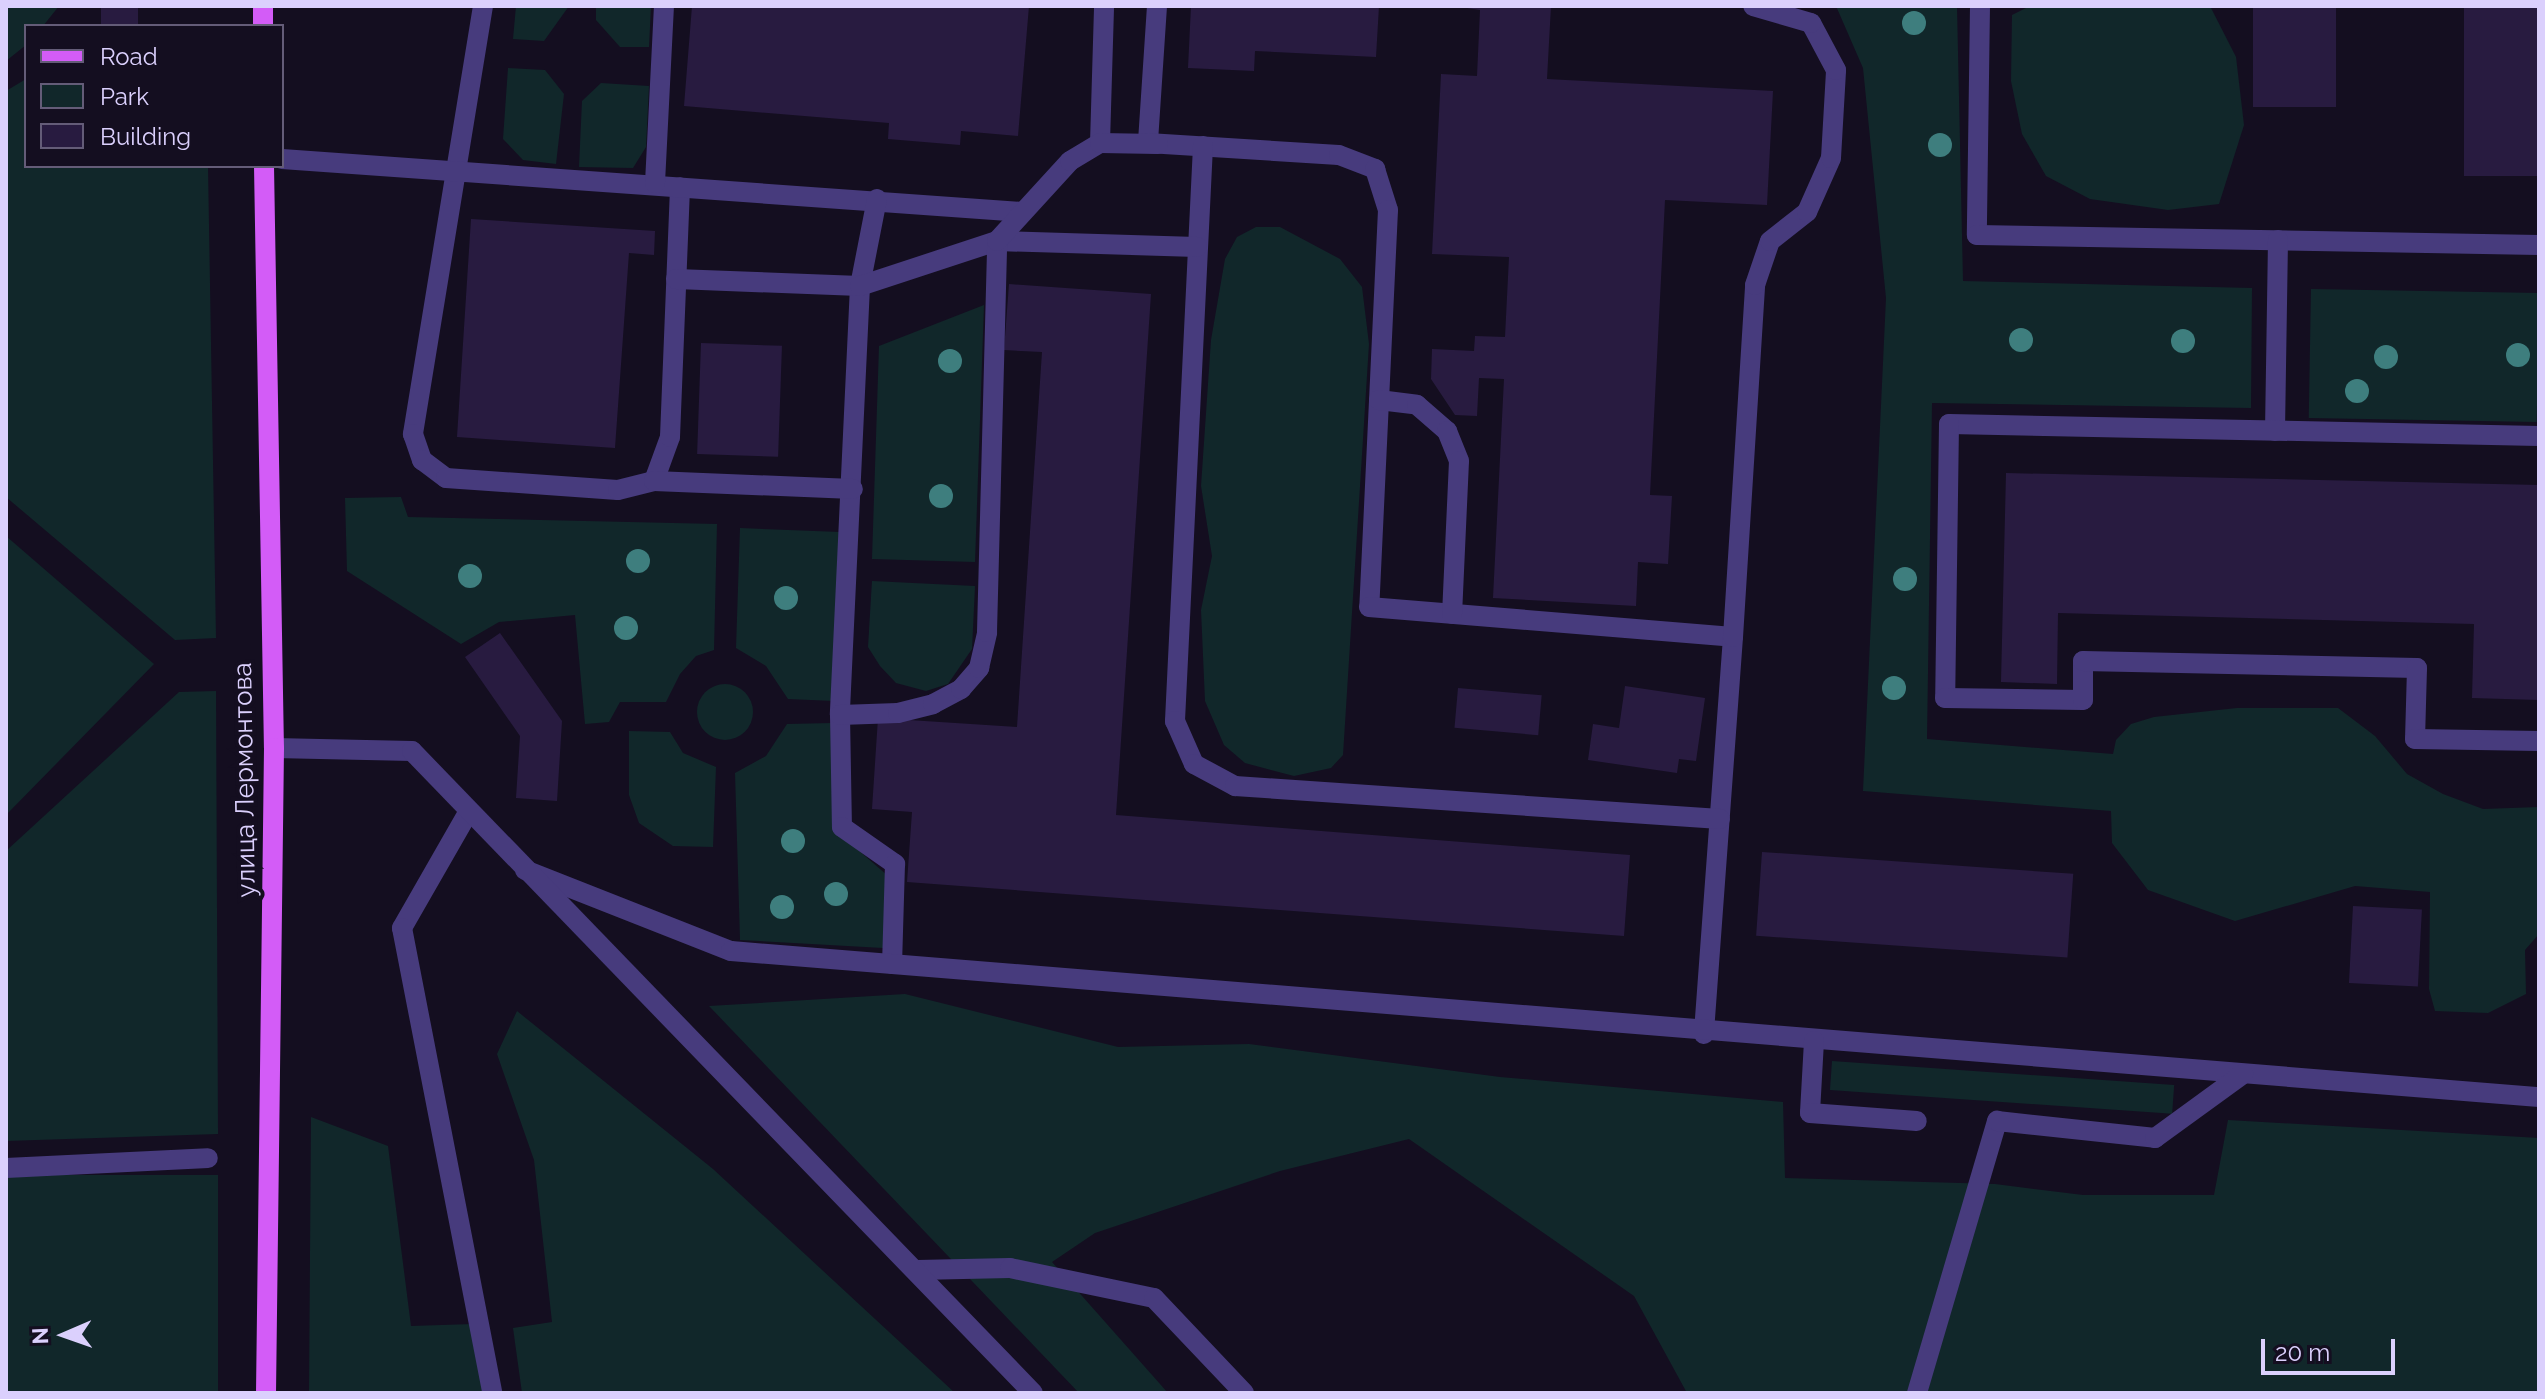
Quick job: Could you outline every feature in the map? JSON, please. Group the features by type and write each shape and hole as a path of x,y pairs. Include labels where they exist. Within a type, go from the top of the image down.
{"main road":[{"name":"улица Лермонтова","path":"264,168 274,748 266,1393"}],"street":[{"path":"483,6 452,168 413,434 422,460 446,478 618,490 654,481 853,489"},
{"path":"655,183 664,6"},
{"path":"1100,143 1104,6"},
{"path":"1157,6 1148,143 1339,155 1375,169 1388,210 1369,607 1733,637"},
{"path":"1704,1034 1755,285 1770,241 1807,212 1831,158 1836,70 1811,23 1753,6"},
{"path":"1980,6 1977,235 2539,245"},
{"path":"840,715 898,713 933,704 961,689 979,668 987,632 997,241 1070,161 1100,143 1171,144"},
{"path":"1203,146 1175,721 1194,764 1235,786 1720,819"},
{"path":"284,159 452,168 1022,212"},
{"path":"654,481 670,437 680,187"},
{"path":"877,199 860,286 853,489 840,715 842,827 895,864 892,964"},
{"path":"2275,431 2278,240"},
{"path":"676,279 860,286 997,241 1197,247"},
{"path":"1379,400 1417,405 1447,431 1459,461 1452,614"},
{"path":"2539,436 1949,424 1945,698 2083,700 2083,661 2417,668 2415,739 2539,741"},
{"path":"274,748 412,751 1033,1393"},
{"path":"469,811 402,928 492,1393"},
{"path":"525,870 731,951 1704,1034 2539,1097"},
{"path":"1814,1041 1810,1113 1917,1121"},
{"path":"1917,1393 1997,1121 2155,1138 2243,1074"},
{"path":"6,1168 208,1158"},
{"path":"917,1270 1010,1268 1154,1298 1244,1393"}],"green space":[{"path":"6,6 59,6 45,24 24,24 24,47 6,61"},
{"path":"516,6 569,6 544,41 513,39"},
{"path":"596,6 651,6 649,47 620,47 596,20"},
{"path":"1836,6 1957,6 1963,281 2252,288 2251,408 1932,403 1927,739 2113,754 2116,740 2131,724 2154,717 2237,708 2338,708 2375,736 2407,774 2443,794 2483,809 2539,807 2539,934 2525,950 2526,994 2488,1013 2435,1011 2429,989 2430,892 2355,886 2235,921 2148,890 2112,843 2111,811 1863,791 1886,298 1863,68"},
{"path":"2030,6 2210,6 2236,57 2244,125 2219,204 2168,210 2090,199 2046,176 2022,134 2011,81 2012,15"},
{"path":"508,68 545,70 564,94 556,164 523,160 503,139"},
{"path":"24,80 24,168 208,168 216,638 175,640 6,497 6,91"},
{"path":"601,83 649,86 646,147 633,168 579,167 582,101"},
{"path":"1256,227 1280,227 1340,259 1362,287 1369,344 1343,755 1331,768 1294,776 1245,763 1224,745 1205,701 1201,610 1212,556 1201,486 1211,340 1225,259 1237,237"},
{"path":"2311,289 2539,293 2537,422 2309,418"},
{"path":"984,305 975,562 872,559 879,346"},
{"path":"401,497 408,517 717,524 714,650 696,656 680,674 666,702 620,702 609,722 585,724 575,615 499,622 461,644 347,571 345,498"},
{"path":"740,528 840,532 834,701 788,699 766,666 736,648"},
{"path":"6,536 154,664 6,815"},
{"path":"872,581 975,586 972,649 948,684 926,691 896,683 880,666 868,647"},
{"path":"725,684 745,692 753,712 745,732 725,740 705,732 697,712 705,692"},
{"path":"216,691 218,1134 6,1141 6,851 179,692"},
{"path":"833,723 841,835 888,876 883,948 740,940 735,773 766,756 787,724"},
{"path":"629,731 670,732 683,753 716,767 713,847 673,846 639,823 629,795"},
{"path":"905,994 1118,1047 1249,1044 1500,1077 1783,1102 1785,1178 1995,1184 2083,1195 2214,1195 2228,1120 2539,1138 2539,1393 1687,1393 1634,1296 1409,1139 1280,1171 1095,1233 1052,1262 1168,1393 1079,1393 709,1006"},
{"path":"517,1011 713,1169 955,1393 522,1393 513,1328 552,1322 534,1160 497,1054"},
{"path":"1832,1061 2174,1085 2172,1114 1830,1090"},
{"path":"311,1117 388,1146 411,1326 473,1324 485,1393 309,1393"},
{"path":"6,1175 218,1175 218,1393 6,1393"}],"building":[{"path":"101,6 138,6 138,24 101,24"},
{"path":"692,6 1029,6 1018,136 961,131 960,145 888,139 889,123 684,106"},
{"path":"1191,6 1379,6 1376,57 1255,51 1254,71 1188,68"},
{"path":"1454,6 1551,6 1547,79 1773,91 1767,205 1665,200 1650,495 1672,496 1668,564 1638,562 1636,606 1493,598 1504,379 1479,378 1477,416 1455,415 1431,379 1432,349 1474,351 1475,336 1505,337 1509,257 1432,254 1441,74 1477,76 1480,10"},
{"path":"2253,6 2336,6 2336,107 2253,107"},
{"path":"2464,6 2539,6 2539,176 2464,176"},
{"path":"471,219 655,231 654,255 629,253 615,448 457,437"},
{"path":"1009,284 1151,294 1116,815 1630,855 1624,936 907,882 912,812 872,809 878,718 1017,727 1042,352 1004,350"},
{"path":"701,343 782,346 778,457 697,454"},
{"path":"2006,473 2539,485 2539,700 2472,698 2474,624 2058,613 2057,684 2001,682"},
{"path":"500,633 562,721 557,801 516,798 520,736 465,657"},
{"path":"1625,686 1705,698 1696,761 1679,759 1677,773 1588,760 1593,724 1619,728"},
{"path":"1458,688 1542,695 1538,735 1455,728"},
{"path":"1762,852 2073,874 2067,958 1756,936"},
{"path":"2353,906 2422,910 2418,987 2349,983"}]}
